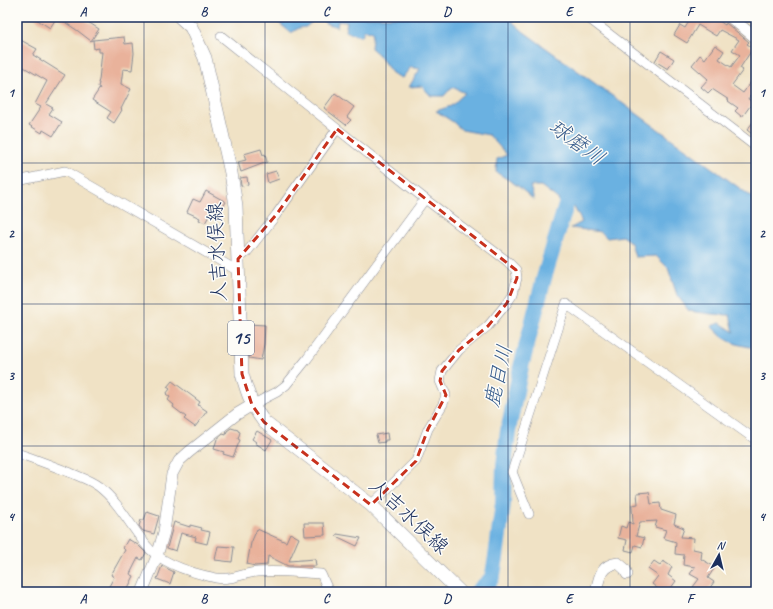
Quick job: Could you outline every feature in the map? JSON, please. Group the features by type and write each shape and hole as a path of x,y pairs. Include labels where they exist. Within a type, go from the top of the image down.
{"main road":[{"name":"人吉水俣線","path":"180,17 191,27 205,58 232,179 236,206 242,374 247,395 264,422 371,505 460,592"}],"street":[{"path":"587,17 756,147"},
{"path":"730,17 756,38"},
{"path":"221,36 425,199 507,261 516,270 518,278 513,294 508,303 488,326 459,350 442,371 440,381 446,395 443,404 428,429 416,461 371,505"},
{"path":"17,181 65,171 238,265 276,215 337,129"},
{"path":"142,592 157,556 167,514 172,474 179,462 189,452 237,414 277,392 286,385 316,347 425,199"},
{"path":"529,514 512,472 566,304 756,440"},
{"path":"17,453 96,485 106,492 136,530 146,546 157,556 173,565 218,578 271,571 321,574 329,592"},
{"path":"596,592 600,573 610,564 618,563 627,574"}],"highlighted area":[{"path":"337,129 516,270 517,278 507,303 488,326 459,350 442,371 440,381 446,395 428,429 416,461 371,505 264,422 252,405 242,374 238,259 276,215"}],"water":[{"path":"264,17 317,17 306,27 299,28 291,33 278,22"},
{"name":"球磨川","path":"319,17 507,17 524,32 756,200 756,349 731,342 711,326 720,323 734,332 730,315 689,311 677,295 668,268 656,256 635,257 631,243 623,236 607,238 601,232 571,228 582,222 573,205 561,208 558,199 541,186 530,186 534,200 518,186 496,172 497,159 507,155 489,135 462,130 436,111 451,106 465,93 452,87 444,96 431,96 422,86 409,87 420,69 411,67 402,78 392,73 378,54 371,48 373,31 364,30 362,36 345,31 347,22 338,21 337,27 325,23"}],"building":[{"path":"33,17 57,17 50,28"},
{"path":"57,17 80,17 99,29 91,41"},
{"path":"685,17 713,17 725,25 726,23 749,42 747,44 753,48 740,68 743,70 732,85 743,93 756,75 756,88 748,99 753,102 742,117 735,111 738,108 728,101 729,100 712,89 708,93 701,87 708,79 692,65 700,55 705,59 715,45 724,51 719,59 731,67 740,55 732,50 739,40 720,30 716,36 698,25 687,43 674,35 680,25 685,28 690,20"},
{"path":"124,37 125,44 133,43 134,53 132,70 123,69 121,84 131,89 121,109 122,110 114,123 107,118 111,112 92,100 100,88 98,87 98,83 102,52 99,52 99,48 94,49 93,40"},
{"path":"17,38 37,49 33,55 65,75 46,104 53,108 49,114 62,122 53,136 43,130 42,133 29,125 41,107 35,104 47,81 17,63"},
{"path":"661,51 674,59 668,69 655,61"},
{"path":"335,93 354,107 347,117 351,120 346,125 324,108"},
{"path":"756,118 756,137 747,130"},
{"path":"261,149 263,155 265,154 267,162 241,172 238,162 246,160 244,154"},
{"path":"276,171 279,179 268,183 266,174"},
{"path":"247,177 248,185 241,186 240,178"},
{"path":"206,191 226,202 220,212 213,209 205,223 199,220 200,218 187,212 193,199 200,202"},
{"path":"248,324 265,325 261,360 249,358"},
{"path":"172,381 200,402 198,405 207,411 195,427 184,419 186,417 173,407 174,405 168,400 170,397 166,394 170,389 167,387"},
{"path":"231,428 240,432 238,439 240,440 233,457 214,449 217,439 223,434 226,435 227,431"},
{"path":"257,431 272,440 266,450 255,443 256,442 252,439"},
{"path":"387,433 388,440 378,443 376,435"},
{"path":"649,492 651,504 660,503 661,510 676,515 674,524 684,528 681,537 694,538 693,549 702,551 701,559 715,567 708,578 714,582 707,592 701,592 693,587 699,579 690,574 695,567 683,565 684,555 675,554 676,542 663,538 666,530 655,527 657,521 640,522 636,536 644,538 642,547 635,545 633,552 625,550 627,540 618,538 621,526 626,528 628,522 633,524 632,505 638,504 637,493"},
{"path":"147,512 159,516 154,534 143,531 139,526 141,520 144,520"},
{"path":"174,522 190,527 190,525 202,528 201,530 210,532 207,544 195,541 196,537 181,533 176,551 167,548"},
{"path":"304,523 324,523 325,535 305,536"},
{"path":"257,529 286,542 290,533 299,538 289,561 315,559 316,566 288,566 268,556 267,565 255,566 247,564 251,543"},
{"path":"337,534 361,538 357,546 336,536"},
{"path":"128,539 138,545 146,553 142,560 138,558 130,574 134,576 126,592 106,592 114,577 111,575 125,550 123,548"},
{"path":"218,546 234,547 232,562 215,560"},
{"path":"654,561 660,565 663,561 672,567 668,575 676,581 668,592 662,592 652,584 658,576 648,569"},
{"path":"162,566 174,572 170,584 157,579"}],"waterway":[{"name":"鹿目川","path":"477,592 491,579 493,574 503,503 504,466 508,431 521,367 544,278 572,185"}]}
